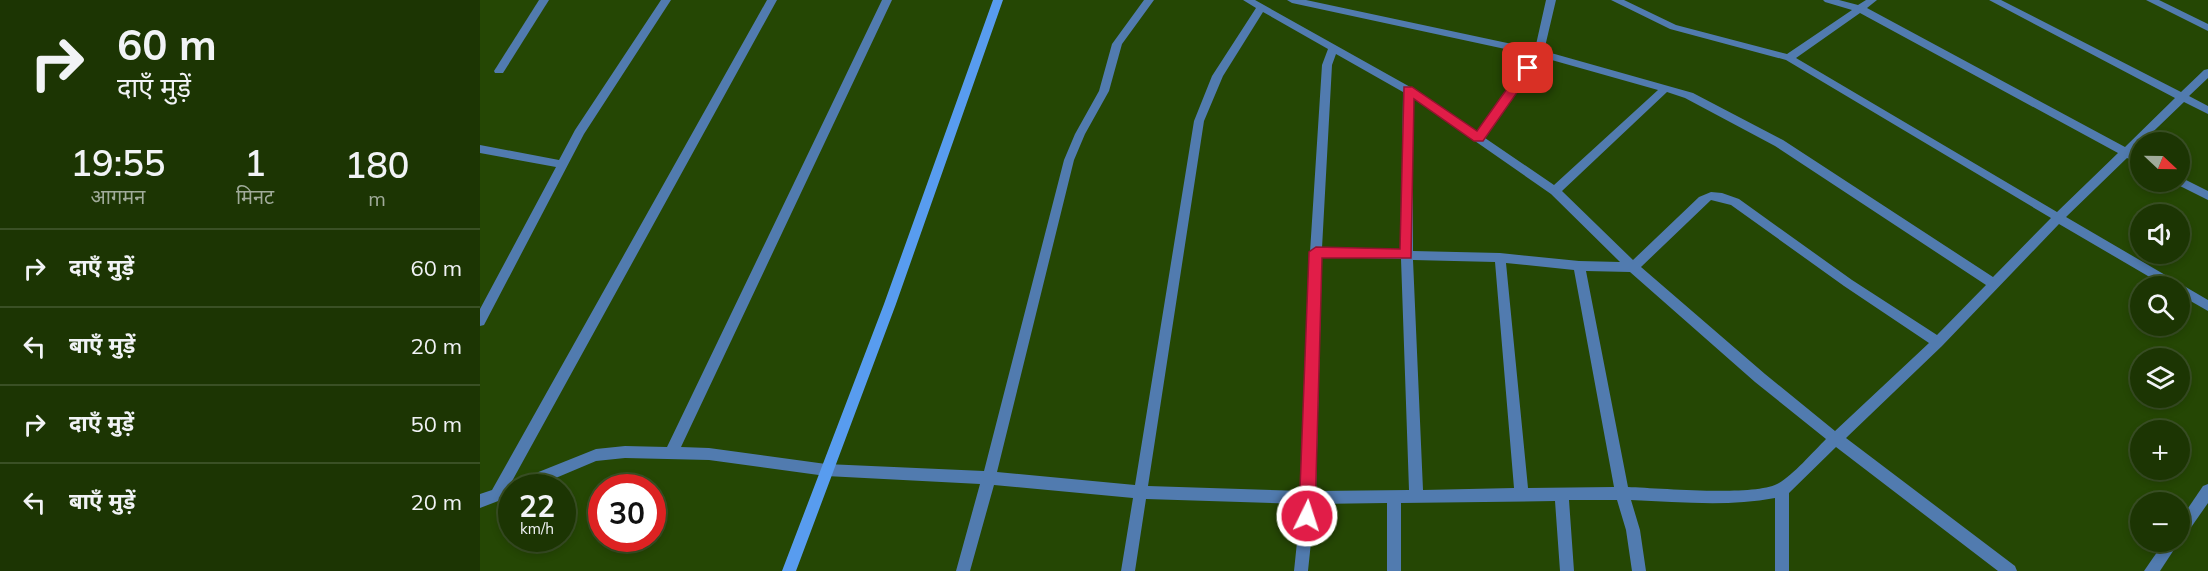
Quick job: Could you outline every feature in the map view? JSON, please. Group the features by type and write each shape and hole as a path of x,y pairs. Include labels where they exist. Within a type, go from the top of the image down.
{"street":[{"path":"500,70 544,0"},
{"path":"480,321 561,164 663,0"},
{"path":"480,501 496,496 772,0"},
{"path":"671,453 887,0"},
{"path":"789,571 890,304 998,0"},
{"path":"963,571 989,478 1069,160 1080,134 1104,92 1117,44 1149,0"},
{"path":"1248,0 1408,90 1555,191 1633,267 1760,378 1836,440 2010,571"},
{"path":"1292,0 1314,2 1539,53 1689,95 1779,143 1995,285"},
{"path":"1479,138 1539,53 1551,0"},
{"path":"1616,0 1673,27 1789,58 2157,276"},
{"path":"1828,0 1861,9 2130,154"},
{"path":"1789,58 1872,0"},
{"path":"1994,0 2208,110"},
{"path":"2151,0 2208,28"},
{"path":"1128,571 1199,121 1209,88 1238,39 1261,8"},
{"path":"1301,571 1309,498 1316,252 1327,65 1334,47"},
{"path":"548,474 596,455 626,452 709,453 826,470 989,478 1140,492 1309,498 1561,493 1622,493 1710,498 1752,496 1782,490 1938,342 2057,219 2185,98 2208,72"},
{"path":"1555,191 1666,88"},
{"path":"1408,90 1407,254 1416,496"},
{"path":"480,148 561,164"},
{"path":"2190,186 2208,196"},
{"path":"1316,252 1500,258 1579,266 1633,267 1661,242 1698,202 1708,196 1721,197 1736,202 1848,283 1938,342"},
{"path":"1500,258 1522,495"},
{"path":"1579,266 1622,493 1633,530 1639,571"},
{"path":"2190,296 2208,306"},
{"path":"1782,490 1782,571"},
{"path":"2190,517 2208,491"},
{"path":"1561,493 1567,571"},
{"path":"1394,497 1394,571"},
{"path":"2151,571 2165,552"}],"route":[{"path":"1307,516 1316,252 1407,254 1408,90 1479,138 1528,68"}]}
